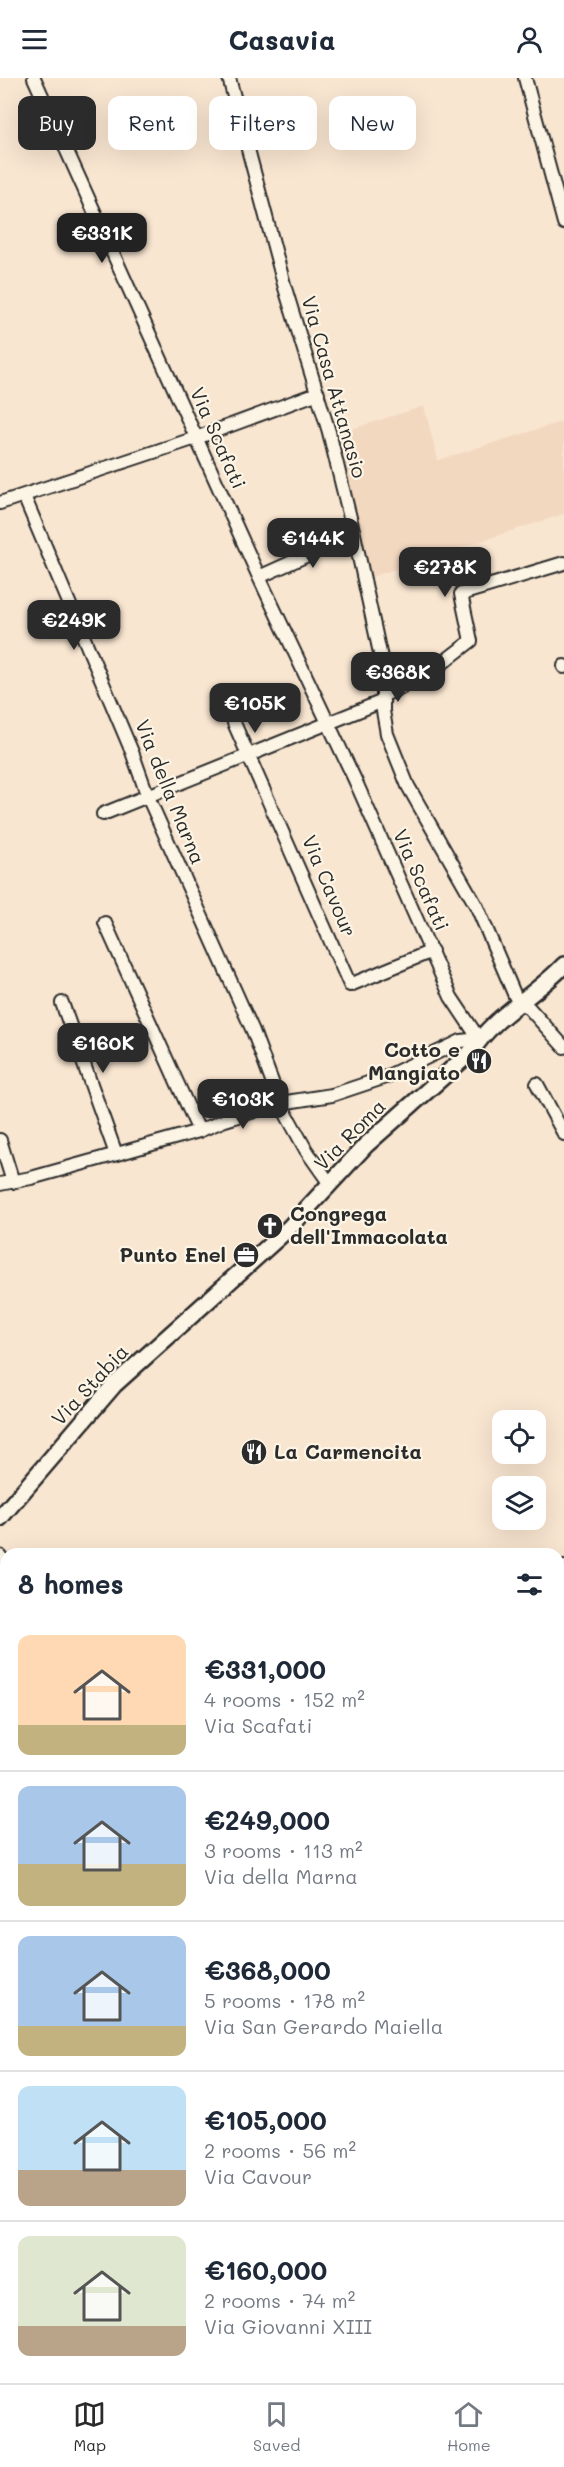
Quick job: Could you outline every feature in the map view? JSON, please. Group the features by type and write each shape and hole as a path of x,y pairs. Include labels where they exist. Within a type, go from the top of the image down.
{"main road":[{"name":"Via Roma","path":"221,1290 289,1228 366,1145 471,1052 479,1039 519,1002 564,965"},
{"name":"Via Stabia","path":"0,1518 114,1385 221,1290"}],"street":[{"name":"Via Scafati","path":"34,78 451,996 479,1039"},
{"name":"Via Casa Attanasio","path":"229,78 285,288 318,393 354,534 383,667 386,732 408,786 463,878 519,1002"},
{"path":"525,78 564,223"},
{"path":"0,503 196,438 318,393"},
{"name":"Via della Marna","path":"24,496 132,752 148,797 253,1030 280,1103 306,1150 330,1184"},
{"path":"259,577 354,534"},
{"path":"103,814 328,725 427,675 471,641 462,594 564,563"},
{"name":"Via Cavour","path":"234,723 284,831 350,985 432,951"},
{"path":"105,923 199,1131"},
{"path":"519,1002 529,1008 564,1047"},
{"path":"62,1003 116,1154"},
{"path":"0,1184 199,1131 280,1103 332,1095 387,1077 461,1041 479,1039"},
{"path":"537,1084 564,1134"},
{"path":"0,1140 14,1182"}],"shaded area":[{"path":"424,406 438,460 564,421 564,514 368,578 340,463 345,461 339,433"}],"place":[{"name":"Cotto e Mangiato","path":"479,1061"},
{"name":"Congrega dell'Immacolata","path":"270,1226"},
{"name":"Punto Enel","path":"246,1255"},
{"name":"La Carmencita","path":"254,1452"}]}
